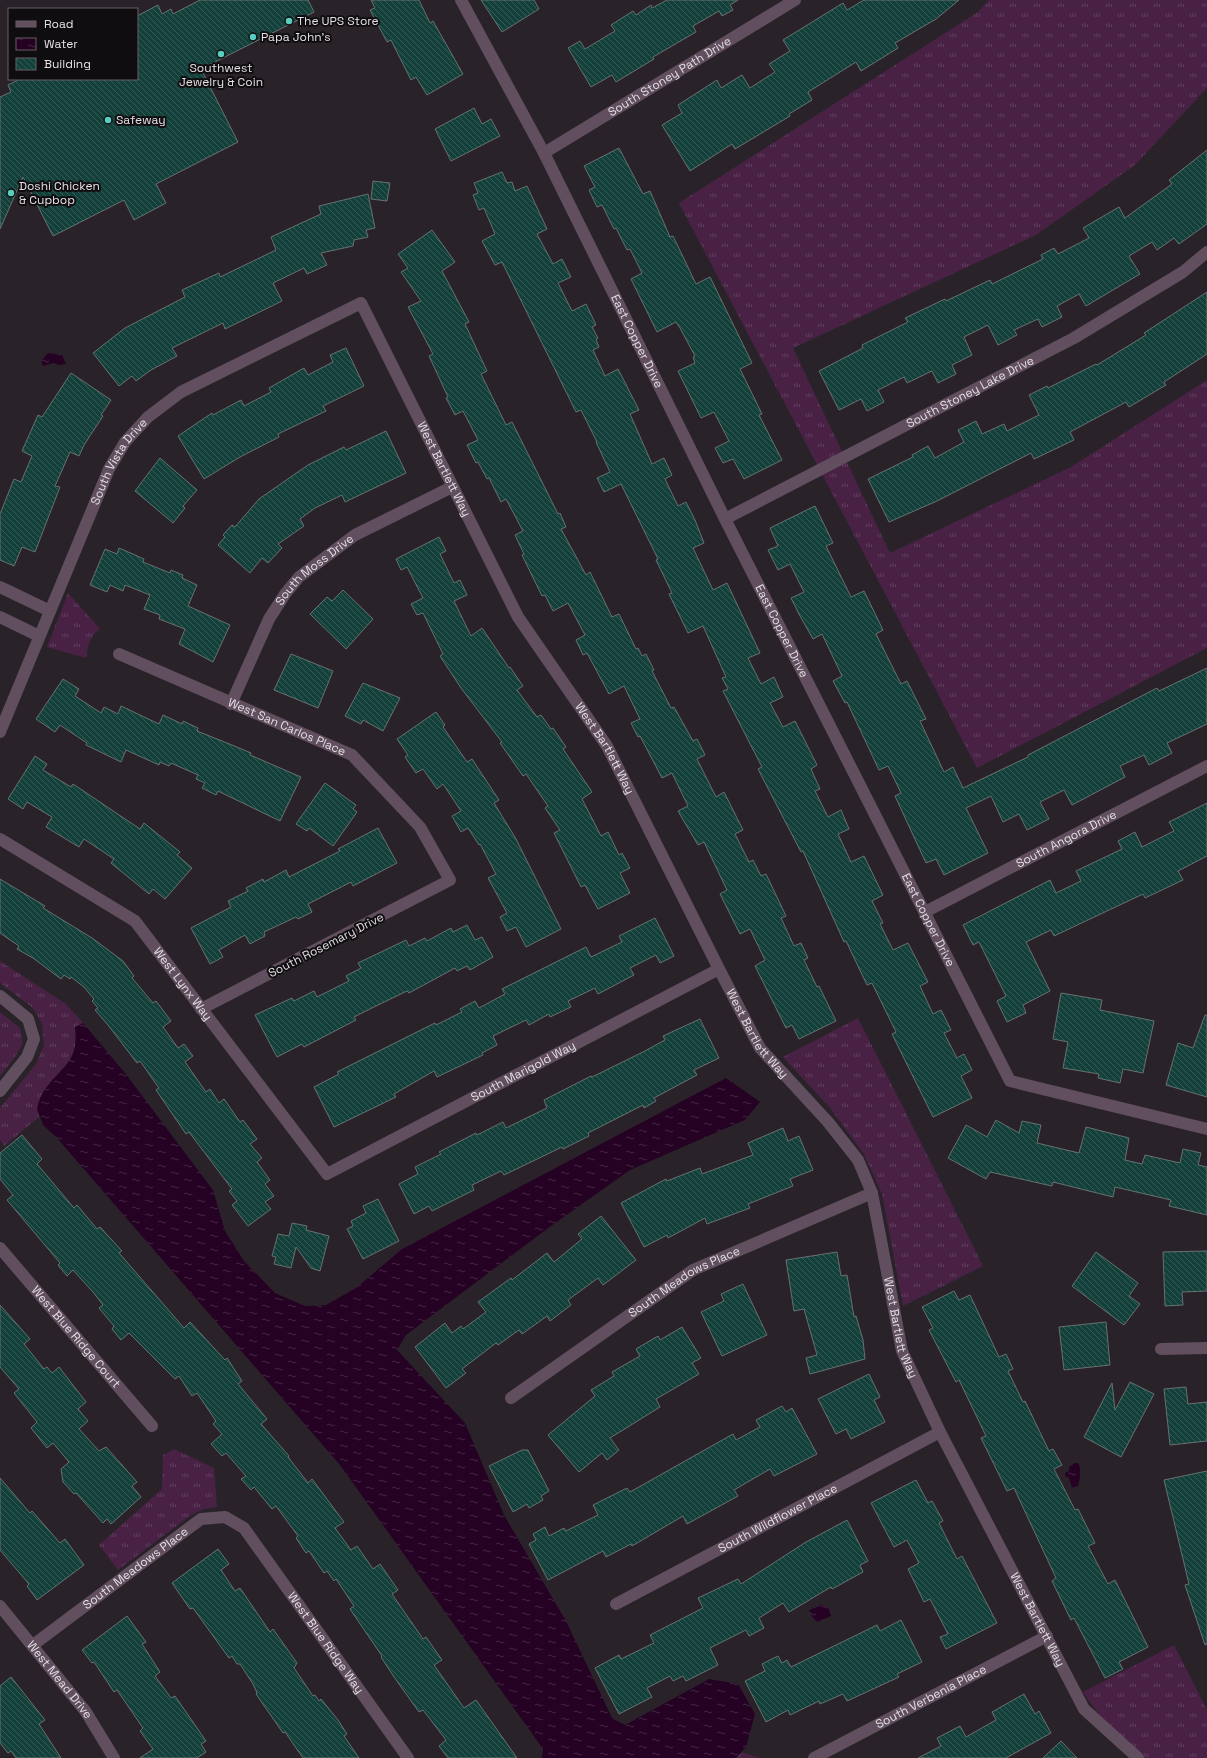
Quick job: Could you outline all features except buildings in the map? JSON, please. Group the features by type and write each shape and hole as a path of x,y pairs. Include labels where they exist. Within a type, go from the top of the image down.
{"street":[{"name":"East Copper Drive","path":"461,0 544,153 725,519 1010,1081 1207,1129"},
{"name":"South Stoney Path Drive","path":"544,153 795,0"},
{"name":"South Stoney Lake Drive","path":"725,519 1074,338 1182,272 1207,252"},
{"name":"West Bartlett Way","path":"361,303 518,617 608,746 760,1048 828,1122 858,1160 872,1193 902,1351 940,1432 1084,1709 1138,1758"},
{"name":"South Vista Drive","path":"0,732 109,469 125,442 148,417 181,392 361,303"},
{"name":"South Moss Drive","path":"231,704 269,619 285,594 299,577 355,535 452,487"},
{"path":"0,588 50,611"},
{"path":"0,617 39,636"},
{"name":"West San Carlos Place","path":"118,654 352,755 420,826 450,880"},
{"name":"South Angora Drive","path":"925,912 1207,766"},
{"name":"West Lynx Way","path":"0,839 135,921 327,1174"},
{"name":"South Rosemary Drive","path":"202,1009 450,880"},
{"name":"South Marigold Way","path":"327,1174 719,969"},
{"path":"0,996 28,1019 34,1039 27,1057 0,1091"},
{"name":"South Meadows Place","path":"511,1398 693,1270 872,1193"},
{"name":"West Blue Ridge Court","path":"0,1248 152,1426"},
{"path":"1161,1349 1207,1348"},
{"name":"South Wildflower Place","path":"616,1604 940,1432"},
{"name":"South Meadows Place","path":"33,1645 201,1519 225,1516 244,1528"},
{"name":"West Blue Ridge Way","path":"244,1528 408,1758"},
{"name":"West Mead Drive","path":"0,1606 86,1712 114,1758"},
{"name":"South Verbenia Place","path":"814,1758 1047,1636"}],"green space":[{"path":"989,0 1207,0 1207,88 1135,165 1036,235 793,348 890,553 1071,467 1207,380 1207,648 977,768 679,203 978,12"},
{"path":"68,593 100,629 91,639 86,658 47,647"},
{"path":"0,961 66,1004 83,1023 75,1027 75,1047 70,1061 42,1095 38,1109 39,1117 4,1146 0,1140 0,1108 36,1064 44,1045 42,1024 33,1008 0,983"},
{"path":"0,1012 20,1028 23,1043 15,1057 0,1076"},
{"path":"858,1018 983,1266 903,1306 882,1194 864,1154 830,1108 783,1057"},
{"path":"174,1449 214,1468 217,1507 204,1509 191,1515 118,1570 99,1545 162,1489 163,1455"},
{"path":"1174,1645 1207,1710 1207,1758 1144,1758 1111,1728 1096,1711 1083,1692"},
{"path":"741,1752 760,1758 736,1758"}],"water":[{"path":"48,353 62,355 66,364 59,365 53,363 43,366 41,361"},
{"path":"83,1023 125,1073 213,1190 225,1231 244,1261 275,1293 305,1306 326,1305 356,1288 402,1249 726,1078 760,1102 745,1120 630,1170 551,1226 406,1335 397,1350 465,1423 504,1515 566,1621 612,1718 625,1725 709,1679 738,1684 755,1714 746,1747 736,1758 542,1758 543,1749 340,1465 57,1138 43,1125 37,1109 42,1094 71,1058 76,1039 75,1027"},
{"path":"1075,1463 1078,1463 1079,1465 1080,1477 1078,1486 1072,1488 1069,1478 1065,1476 1065,1473 1069,1471 1069,1467"},
{"path":"822,1605 828,1607 831,1616 817,1622 809,1610"}],"place":[{"name":"The UPS Store","path":"289,21"},
{"name":"Papa John's","path":"253,37"},
{"name":"Southwest Jewelry & Coin","path":"221,54"},
{"name":"Safeway","path":"108,120"},
{"name":"Doshi Chicken & Cupbop","path":"11,193"}]}
